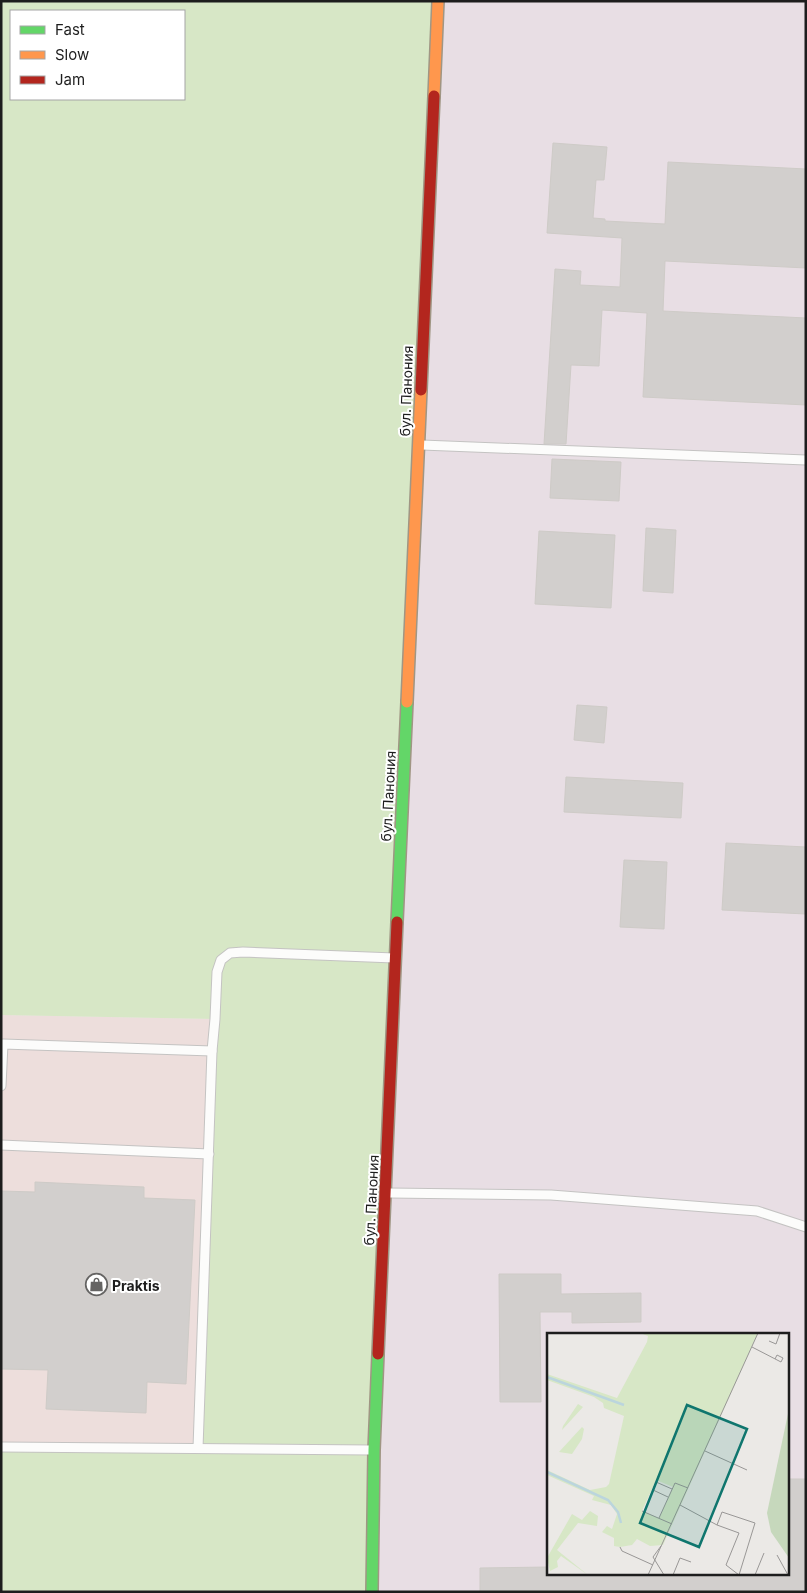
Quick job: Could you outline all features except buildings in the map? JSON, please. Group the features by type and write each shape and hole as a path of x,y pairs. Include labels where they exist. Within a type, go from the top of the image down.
{"main road":[{"name":"бул. Панония","path":"372,1592 374,1450 438,1"}],"lane":[{"path":"419,445 806,460"},
{"path":"198,1448 212,1051 217,972 221,960 230,953 243,952 396,958"},
{"path":"1,1086 2,1044 212,1051"},
{"path":"1,1146 209,1154"},
{"path":"386,1193 551,1195 757,1211 806,1227"},
{"path":"1,1448 374,1450"}],"shaded area":[{"path":"438,1 806,1 806,1592 372,1592"},
{"path":"1,1015 215,1019 198,1448 1,1447"}],"green space":[{"path":"1,1 438,1 372,1592 1,1592 1,1447 197,1448 215,1019 1,1015"}],"traffic: fast":[{"path":"397,922 407,702"},
{"path":"372,1592 374,1450 378,1354"}],"traffic: slow":[{"path":"434,96 438,1"},
{"path":"407,702 421,390"}],"traffic: jam":[{"path":"421,390 434,96"},
{"path":"378,1354 397,922"}],"place":[{"name":"Praktis","path":"96,1285"}]}
